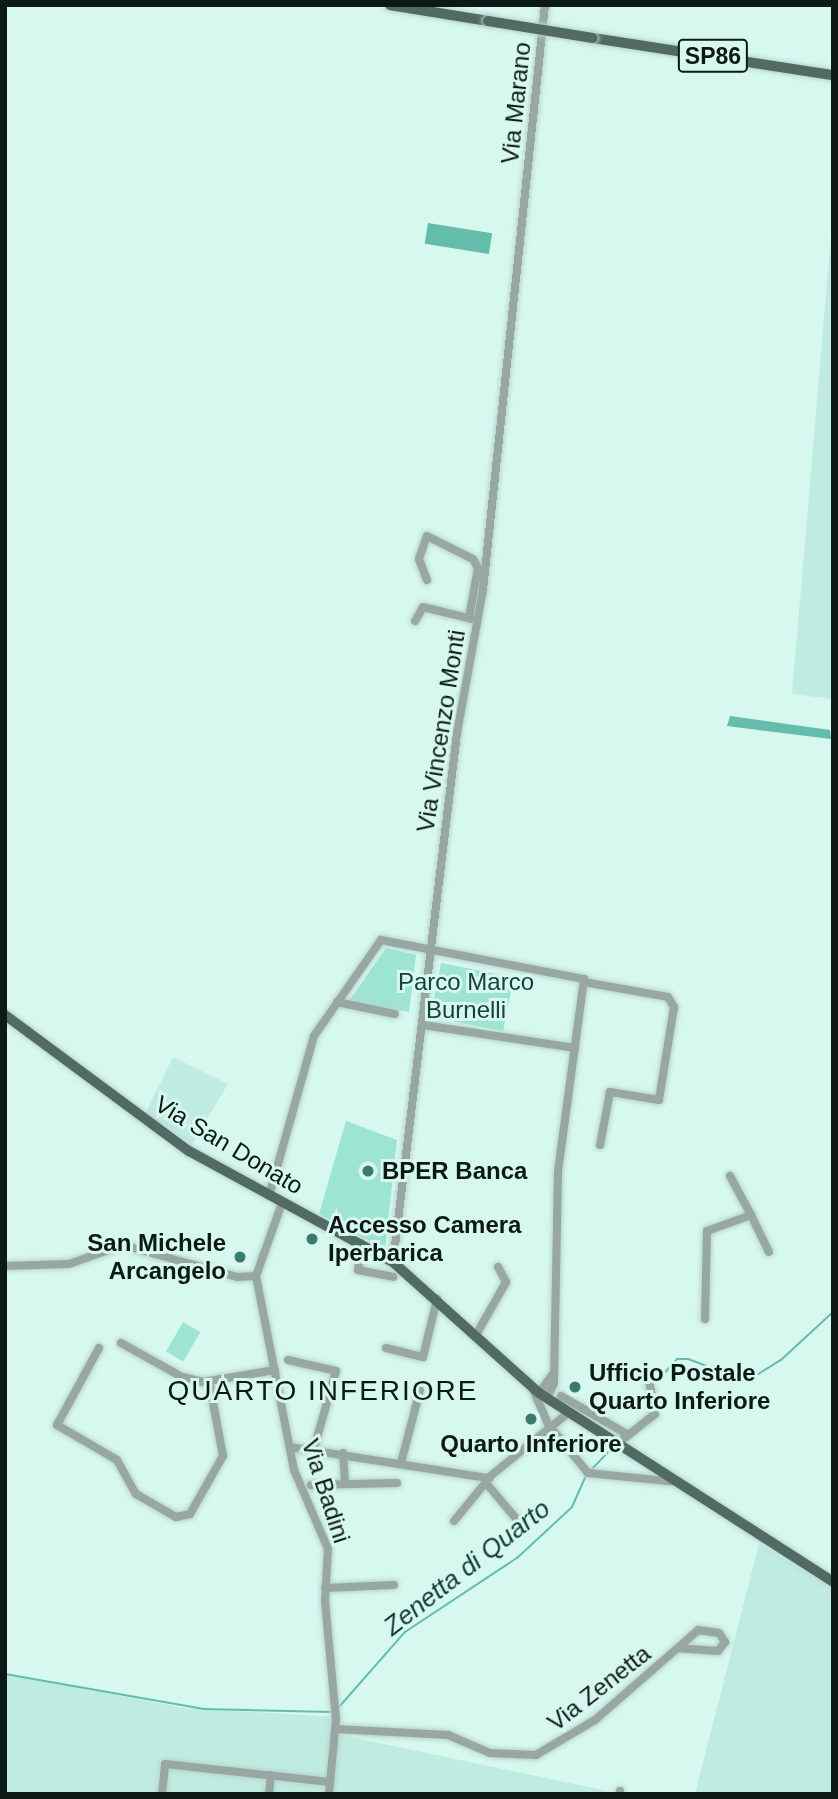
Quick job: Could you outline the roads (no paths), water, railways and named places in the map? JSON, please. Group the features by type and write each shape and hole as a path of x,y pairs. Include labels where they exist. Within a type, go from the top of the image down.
{"main road":[{"name":"SP86","path":"390,5 833,75"},
{"name":"Via San Donato","path":"5,1015 189,1151 393,1262 568,1413 833,1582"}],"street":[{"name":"Via Marano","path":"525,204 545,5"},
{"name":"Via Vincenzo Monti","path":"393,1262 464,679 478,598 525,204"},
{"path":"427,580 419,552 432,534 477,563 478,598"},
{"path":"415,621 423,607 473,620"},
{"path":"269,1196 314,1035 381,940 431,953 668,997 674,1007 659,1100 610,1092 600,1145"},
{"path":"548,1424 547,1396 552,1376 558,1172 584,982"},
{"path":"337,1002 395,1013"},
{"path":"423,1025 575,1048"},
{"path":"730,1176 769,1252"},
{"path":"5,1266 69,1264 123,1245 237,1277 256,1276 282,1203"},
{"path":"705,1319 707,1230 751,1215"},
{"path":"362,1243 358,1270 393,1277"},
{"path":"476,1335 506,1282 498,1266"},
{"name":"Via Badini","path":"256,1276 290,1447 325,1536 325,1588 335,1705 329,1794"},
{"path":"386,1348 423,1357 437,1299"},
{"path":"121,1343 182,1377 209,1381 275,1370"},
{"path":"99,1348 57,1425 117,1460 136,1494 176,1517 190,1514 223,1456 209,1381"},
{"path":"288,1360 336,1371 314,1448"},
{"path":"617,1444 625,1433 655,1414 648,1375"},
{"path":"401,1463 420,1390"},
{"path":"547,1396 625,1433"},
{"name":"Via San Donato","path":"547,1396 548,1424 588,1473 676,1482"},
{"path":"454,1521 489,1480 548,1424 568,1413"},
{"path":"290,1447 314,1448 489,1480 519,1522"},
{"path":"343,1453 345,1483"},
{"path":"311,1485 397,1483"},
{"path":"325,1588 394,1585"},
{"name":"Via Zenetta","path":"335,1729 448,1735 490,1753 537,1755 595,1720 698,1630 719,1633 725,1643 718,1651 679,1648"},
{"path":"162,1794 165,1764 330,1782"},
{"path":"269,1794 271,1775"}],"waterway":[{"name":"Zenetta di Quarto","path":"660,1378 677,1359 688,1359 747,1381 781,1360 833,1312"},
{"name":"Zenetta di Quarto","path":"590,1471 611,1449"},
{"name":"Zenetta di Quarto","path":"339,1707 405,1632 517,1558 572,1507 586,1475"},
{"name":"Zenetta di Quarto","path":"5,1674 204,1709 332,1712"}],"place":[{"name":"BPER Banca","path":"368,1171"},
{"name":"Accesso Camera Iperbarica","path":"312,1239"},
{"name":"San Michele Arcangelo","path":"240,1257"},
{"name":"Ufficio Postale Quarto Inferiore","path":"575,1387"},
{"name":"Quarto Inferiore","path":"531,1419"}],"district":[{"name":"QUARTO INFERIORE","path":"323,1391"}],"park label":[{"name":"Parco Marco Burnelli","path":"466,996"}]}
